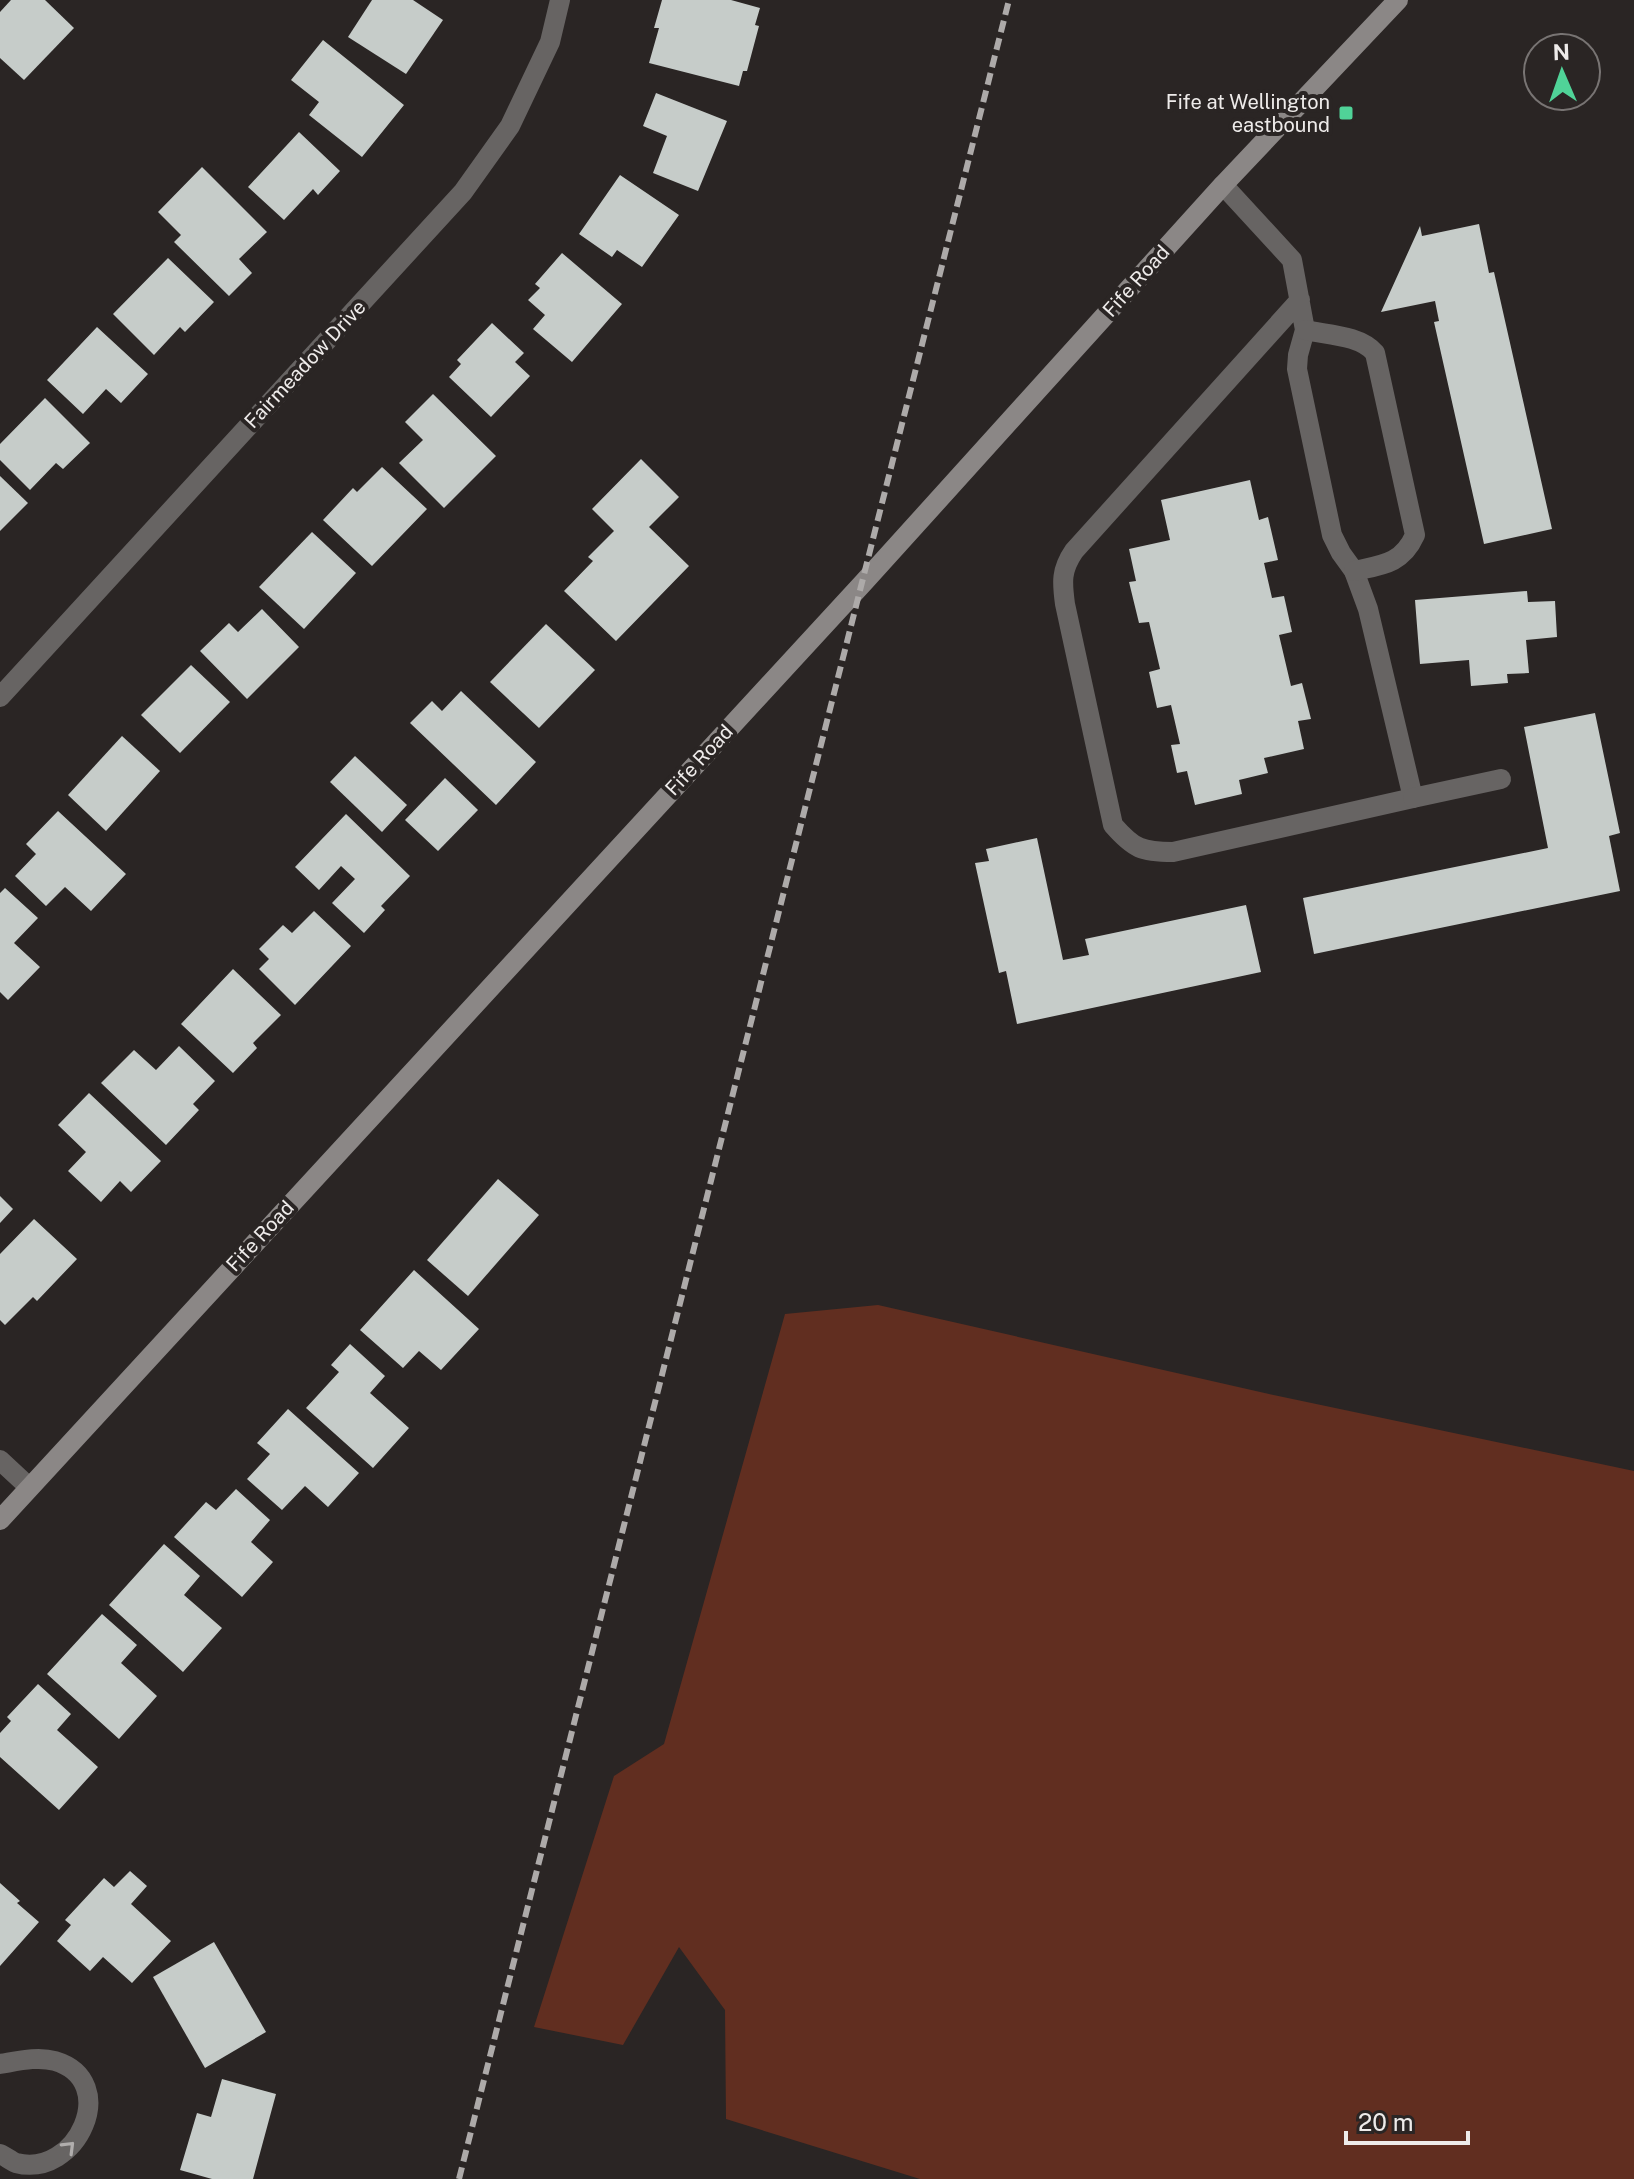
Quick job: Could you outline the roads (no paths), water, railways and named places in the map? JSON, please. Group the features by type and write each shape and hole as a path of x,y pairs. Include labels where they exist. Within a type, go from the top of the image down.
{"street":[{"name":"Fairmeadow Drive","path":"0,697 463,192 510,126 550,42 560,0"},
{"name":"Fife Road","path":"0,1520 864,582 1223,185 1398,0"},
{"path":"1223,185 1292,260 1305,330 1297,369 1332,535 1354,571 1372,623 1413,798"},
{"path":"1300,300 1074,551 1064,566 1065,604 1113,825 1127,842 1148,852 1173,852 1501,779"},
{"path":"1305,330 1358,341 1368,345 1375,353 1415,535 1409,548 1392,562 1354,571"},
{"path":"0,1460 29,1487"},
{"path":"0,2064 36,2059 66,2065 80,2077 88,2095 89,2111 85,2128 69,2152 45,2165 18,2163 0,2154"}],"railway":[{"path":"459,2179 1009,0"}],"place":[{"name":"Fife at Wellington eastbound","path":"1346,113"}]}
